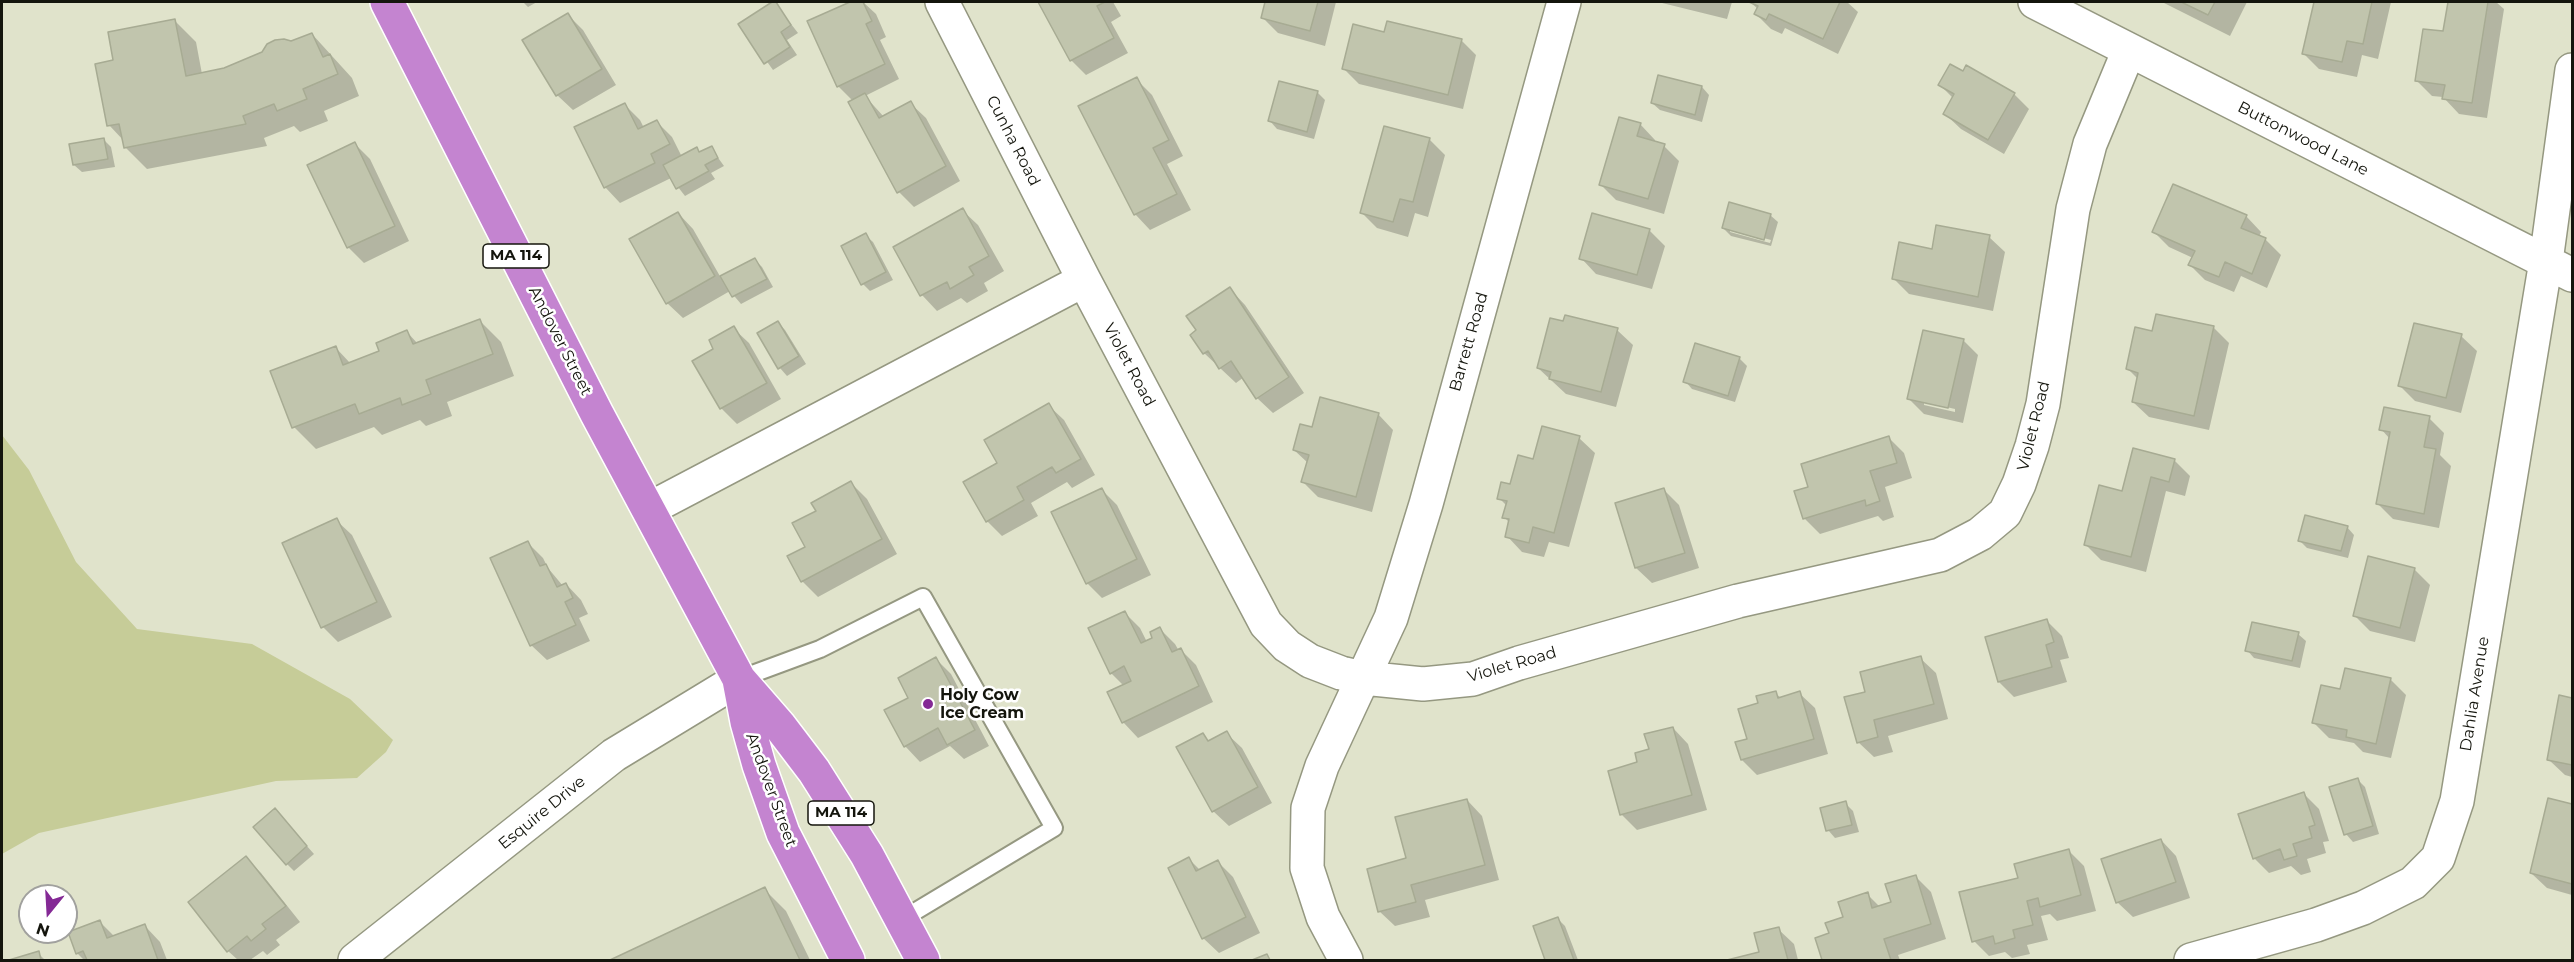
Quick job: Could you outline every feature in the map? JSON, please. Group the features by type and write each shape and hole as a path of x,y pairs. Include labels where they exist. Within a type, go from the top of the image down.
{"highway":[{"name":"Andover Street","path":"387,2 597,414 739,679 779,725 814,771 867,855 923,960"},
{"name":"Andover Street","path":"739,679 747,722 759,765 783,833 848,960"}],"street":[{"name":"Cunha Road","path":"942,2 1084,280"},
{"name":"Barrett Road","path":"1363,678 1390,618 1426,504 1564,2"},
{"name":"Buttonwood Lane","path":"2035,2 2559,268"},
{"name":"Violet Road","path":"1084,280 1266,624 1287,645 1310,661 1341,673 1363,678 1423,684 1473,679 1519,663 1738,601 1940,555 1980,534 2005,513 2019,484 2043,404 2073,209 2090,144 2129,50"},
{"name":"Dahlia Avenue","path":"2191,960 2316,925 2363,908 2413,883 2438,858 2457,801 2559,268 2572,70"},
{"path":"649,509 1084,280"},
{"path":"1346,960 1323,917 1307,868 1308,808 1322,766 1363,678"},
{"name":"Esquire Drive","path":"361,958 614,755 739,679"}],"lane":[{"path":"739,679 820,649 923,597 1054,828 901,920"}],"green space":[{"path":"2,435 29,470 76,562 137,629 252,644 350,699 393,740 386,752 357,778 276,781 39,833 2,854"}],"building":[{"path":"772,2 776,2 791,25 781,32 790,47 764,64 738,24"},
{"path":"850,2 863,2 872,21 866,24 885,64 837,87 807,21"},
{"path":"1038,2 1105,2 1097,6 1114,38 1070,61"},
{"path":"1265,2 1318,2 1310,31 1261,18"},
{"path":"1749,2 1840,2 1823,39 1769,14 1766,20 1754,14 1758,6"},
{"path":"2181,2 2215,2 2208,15"},
{"path":"2314,2 2372,2 2363,44 2347,41 2342,62 2302,54"},
{"path":"2448,2 2488,2 2472,103 2442,99 2445,85 2415,81 2423,29 2443,31"},
{"path":"568,13 602,69 556,96 522,40"},
{"path":"175,19 186,76 224,68 262,52 267,44 275,40 291,41 312,33 323,57 330,54 338,74 303,89 307,99 277,111 274,104 243,116 246,124 124,148 119,124 107,126 95,64 113,60 108,32"},
{"path":"1387,21 1462,39 1448,95 1342,69 1353,24 1384,32"},
{"path":"1950,64 1963,71 1966,65 2015,93 1988,140 1943,114 1954,94 1938,85"},
{"path":"1658,75 1702,86 1695,115 1651,103"},
{"path":"1137,77 1169,140 1153,148 1177,194 1134,215 1078,106"},
{"path":"1279,81 1318,91 1307,132 1268,121"},
{"path":"865,93 879,118 911,101 946,166 897,193 848,102"},
{"path":"625,103 638,129 657,120 670,144 651,154 655,163 604,188 574,127"},
{"path":"1619,117 1641,123 1637,136 1665,144 1648,199 1599,185"},
{"path":"1384,126 1430,138 1413,202 1400,199 1393,222 1360,213"},
{"path":"104,138 108,159 73,165 69,144"},
{"path":"355,142 395,226 347,248 307,165"},
{"path":"712,146 718,158 705,165 709,171 676,189 663,165 697,147 699,152"},
{"path":"2173,184 2247,215 2241,228 2266,238 2252,274 2225,262 2219,277 2188,265 2195,251 2152,232"},
{"path":"1729,202 1771,214 1764,240 1722,228"},
{"path":"963,208 989,256 969,267 974,275 950,289 947,282 920,296 893,247"},
{"path":"678,212 715,276 666,304 629,239"},
{"path":"1592,213 1650,229 1637,275 1579,259"},
{"path":"1936,225 1990,235 1978,297 1892,279 1899,242 1932,249"},
{"path":"866,233 886,272 861,285 841,246"},
{"path":"755,258 767,279 732,297 720,276"},
{"path":"1230,287 1289,377 1256,399 1231,361 1219,369 1208,351 1203,354 1190,335 1196,330 1186,316"},
{"path":"2156,314 2214,326 2194,416 2132,402 2138,373 2126,369 2135,327 2152,331"},
{"path":"1565,315 1618,328 1601,392 1549,379 1551,372 1537,368 1550,318 1563,321"},
{"path":"480,319 493,354 426,380 431,394 402,405 400,398 359,414 355,404 292,428 270,371 336,346 343,365 379,351 376,343 407,330 413,344"},
{"path":"778,321 799,356 778,369 757,333"},
{"path":"2414,323 2462,334 2446,398 2398,386"},
{"path":"734,326 767,383 720,409 692,361 713,349 709,340"},
{"path":"1923,330 1964,339 1948,408 1907,399"},
{"path":"1695,343 1740,357 1728,396 1683,382"},
{"path":"1320,397 1379,413 1356,497 1301,482 1309,455 1293,450 1300,424 1312,427"},
{"path":"1049,403 1081,459 1056,473 1052,467 1017,487 1024,500 986,522 963,482 997,463 984,440"},
{"path":"2384,407 2430,416 2424,447 2436,449 2424,514 2376,504 2390,432 2379,430"},
{"path":"1542,426 1580,436 1554,533 1533,527 1529,543 1505,537 1509,519 1502,518 1507,501 1497,499 1501,482 1510,484 1518,455 1533,459"},
{"path":"1889,436 1897,463 1870,471 1880,501 1866,506 1865,500 1803,519 1794,491 1808,487 1801,464"},
{"path":"2133,448 2175,459 2169,482 2151,477 2131,557 2084,545 2099,485 2122,491"},
{"path":"851,481 882,539 801,582 787,556 805,547 792,523 816,511 811,503"},
{"path":"1102,488 1137,559 1086,584 1051,512"},
{"path":"1664,488 1685,553 1635,568 1615,503"},
{"path":"2305,515 2348,526 2341,551 2298,541"},
{"path":"337,518 377,602 321,628 282,543"},
{"path":"528,541 540,566 546,564 557,587 566,583 573,598 565,602 576,625 530,646 490,558"},
{"path":"2368,556 2415,568 2400,628 2353,616"},
{"path":"1125,611 1141,643 1152,638 1150,632 1160,627 1172,652 1181,648 1199,686 1122,723 1107,692 1131,681 1124,666 1110,674 1088,628"},
{"path":"2047,619 2054,642 2046,645 2052,667 1998,682 1985,637"},
{"path":"2252,622 2299,632 2292,661 2245,651"},
{"path":"1921,656 1934,704 1874,720 1878,737 1857,743 1844,697 1865,692 1860,672"},
{"name":"Holy Cow Ice Cream","path":"936,657 975,730 947,745 938,728 904,747 884,710 908,698 898,678"},
{"path":"2345,668 2391,678 2376,744 2346,737 2347,730 2312,723 2321,685 2340,689"},
{"path":"1776,691 1778,698 1800,691 1814,739 1741,760 1735,742 1747,739 1738,709 1758,703 1756,696"},
{"path":"2559,695 2572,698 2572,765 2547,760"},
{"path":"1673,727 1692,795 1620,815 1608,771 1637,762 1635,753 1649,749 1644,734"},
{"path":"1227,731 1258,787 1212,812 1176,747 1203,733 1208,741"},
{"path":"2358,778 2373,826 2344,835 2329,787"},
{"path":"2304,792 2315,825 2309,827 2312,838 2293,844 2297,856 2284,860 2280,849 2253,859 2238,814"},
{"path":"2548,798 2572,804 2572,884 2530,873"},
{"path":"1467,799 1485,865 1411,885 1416,902 1378,912 1367,869 1406,858 1395,817"},
{"path":"1846,801 1852,825 1826,831 1820,808"},
{"path":"275,808 307,846 286,865 253,827"},
{"path":"2161,839 2176,882 2116,903 2101,859"},
{"path":"2069,849 2081,895 2040,907 2038,898 2027,901 2033,925 2013,930 2015,938 1995,944 1993,936 1972,942 1959,892 2018,878 2014,864"},
{"path":"246,856 286,906 262,924 266,929 251,941 247,936 227,952 188,902"},
{"path":"1189,857 1196,871 1218,860 1246,917 1202,939 1168,868"},
{"path":"1916,875 1931,924 1884,939 1891,960 1822,960 1815,938 1829,933 1825,923 1843,917 1838,902 1868,892 1872,908 1891,902 1885,884"},
{"path":"765,887 800,960 610,960"},
{"path":"1558,917 1574,960 1545,960 1533,926"},
{"path":"100,920 107,938 145,924 158,960 87,960 83,951 76,954 72,944 78,944 78,928"},
{"path":"1779,927 1788,960 1727,960 1759,952 1754,933"},
{"path":"39,951 41,960 9,960"},
{"path":"1267,954 1270,960 1252,960"}],"place":[{"name":"Holy Cow Ice Cream","path":"928,704"}]}
